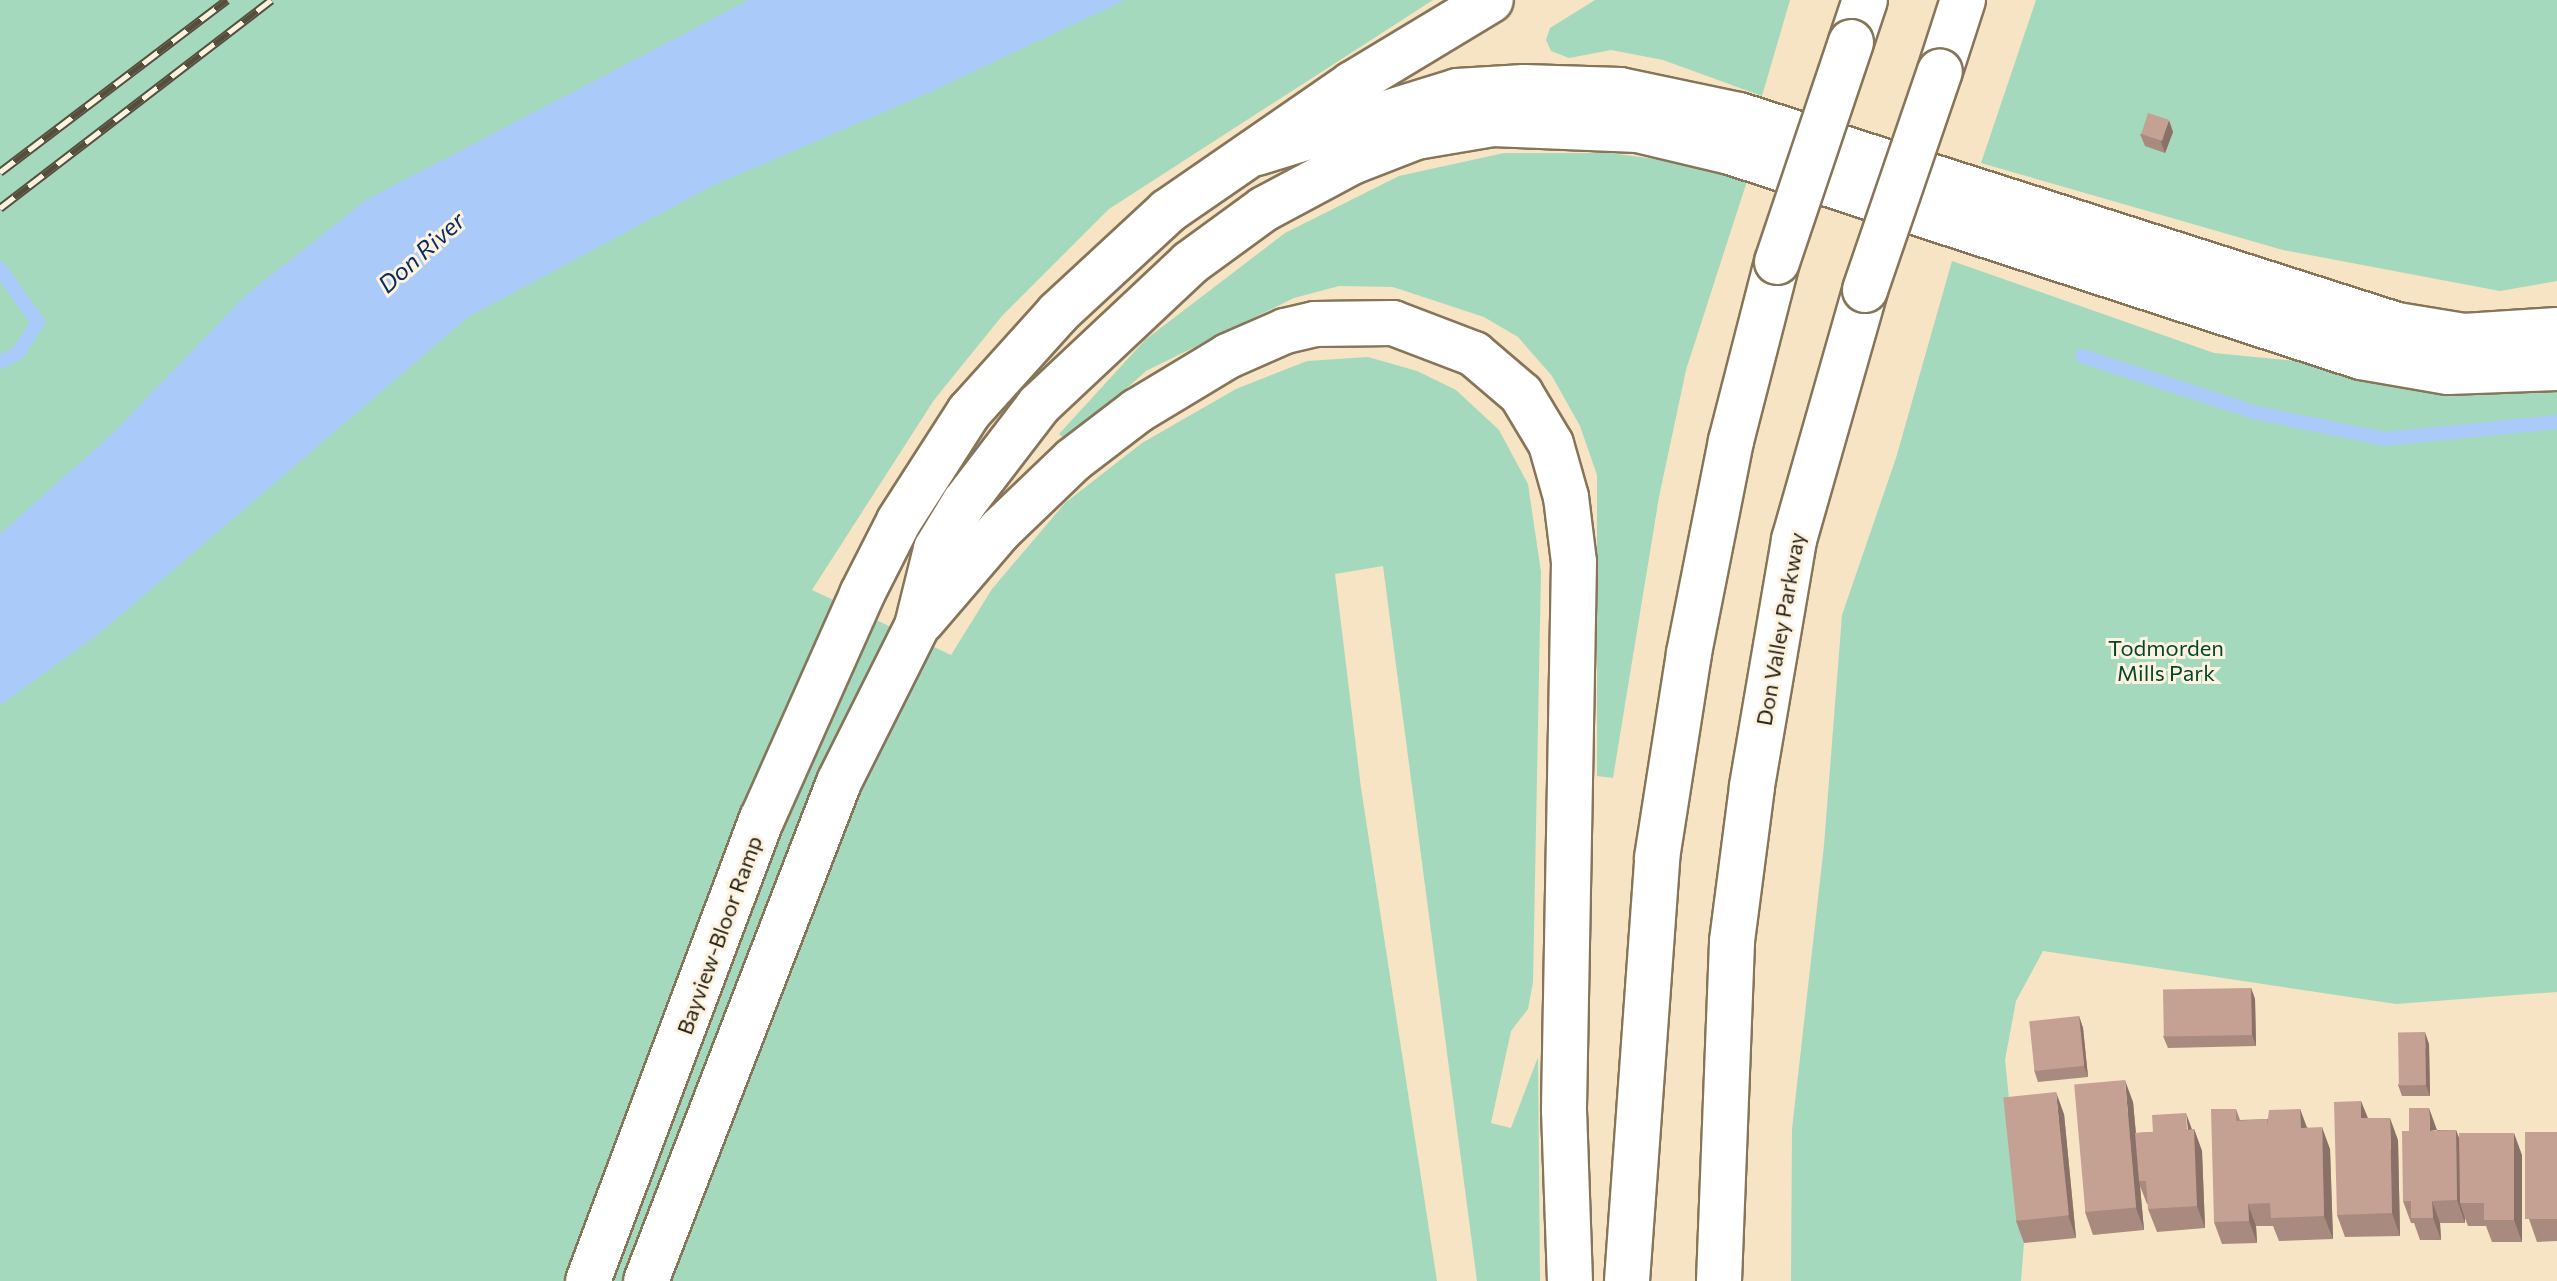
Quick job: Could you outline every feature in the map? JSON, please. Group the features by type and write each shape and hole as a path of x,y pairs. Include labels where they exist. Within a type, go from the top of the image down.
{"main road":[{"path":"1257,153 1352,84 1491,0"},
{"path":"1627,1281 1657,858 1689,653 1731,441 1777,262 1865,0"},
{"name":"Don Valley Parkway","path":"1719,1281 1732,941 1752,786 1794,540 1865,290 1963,0"},
{"path":"1257,153 1457,91 1524,87 1620,90 1739,115 2397,325 2464,336 2557,330"},
{"path":"646,1281 839,782 917,626 936,549 964,503 1039,405 1190,263 1264,209 1352,162 1416,137 1493,124 1638,130 1730,152 2361,357 2448,372 2557,368"},
{"name":"Bayview-Bloor Ramp","path":"588,1281 762,819 862,594 899,521 979,401 1058,313 1168,211 1257,153"},
{"path":"917,626 1000,530 1073,460 1137,411 1228,356 1285,331 1315,324 1393,323 1474,354 1521,394 1551,444 1566,497 1574,562 1564,1110 1570,1281"}],"green space":[{"path":"0,0 1433,0 1109,209 1002,316 934,400 812,590 951,655 992,589 1065,503 1142,443 1236,389 1307,361 1368,357 1417,371 1456,390 1499,430 1528,484 1541,572 1533,982 1528,1009 1511,1031 1491,1123 1511,1128 1538,1057 1540,1281 1477,1281 1383,566 1335,574 1361,788 1437,1281 0,1281"},
{"path":"1595,0 1790,0 1762,96 1663,60 1611,50 1569,58 1551,51 1546,40 1550,28"},
{"path":"2036,0 2557,0 2557,281 2500,291 2283,250 1981,163"},
{"path":"1504,153 1610,153 1670,161 1747,181 1686,370 1659,497 1613,778 1597,776 1597,475 1580,426 1552,376 1518,337 1484,317 1393,287 1339,286 1294,298 1146,371 1068,441 1059,434 1145,340 1285,233 1399,176"},
{"name":"Todmorden Mills Park","path":"1952,261 2214,353 2296,361 2377,384 2447,396 2557,391 2557,992 2396,1004 2043,951 2016,1001 2005,1060 2024,1243 2021,1281 1791,1281 1792,1129 1824,845 1842,615 1896,458"}],"water":[{"name":"Don River","path":"749,0 1125,0 928,93 712,186 468,317 95,637 0,705 0,534 112,434 245,296 366,200"}],"building":[{"path":"2148,113 2169,120 2162,141 2141,134"},
{"path":"2251,988 2252,1035 2164,1037 2163,990"},
{"path":"2079,1016 2084,1066 2035,1071 2029,1021"},
{"path":"2398,1032 2425,1032 2426,1085 2399,1085"},
{"path":"2125,1080 2136,1208 2085,1212 2074,1084"},
{"path":"2056,1092 2069,1215 2016,1221 2003,1098"},
{"path":"2361,1101 2361,1118 2390,1118 2392,1213 2337,1215 2334,1102"},
{"path":"2409,1108 2429,1108 2430,1131 2456,1130 2457,1200 2432,1201 2433,1218 2411,1218 2411,1201 2403,1201 2402,1131 2409,1131"},
{"path":"2211,1109 2236,1109 2236,1121 2267,1119 2267,1127 2269,1110 2300,1109 2301,1128 2322,1127 2324,1216 2271,1218 2270,1203 2248,1204 2249,1221 2214,1222"},
{"path":"2186,1113 2187,1130 2194,1129 2197,1206 2148,1209 2146,1181 2139,1181 2135,1133 2153,1132 2152,1115"},
{"path":"2525,1132 2557,1132 2557,1219 2525,1219"},
{"path":"2459,1133 2514,1133 2514,1220 2484,1220 2484,1203 2460,1203"}],"waterway":[{"path":"0,269 38,322 18,353 0,362"},
{"path":"2082,356 2253,412 2384,439 2557,422"}],"railway":[{"path":"0,172 227,0"},
{"path":"0,208 271,0"}]}
